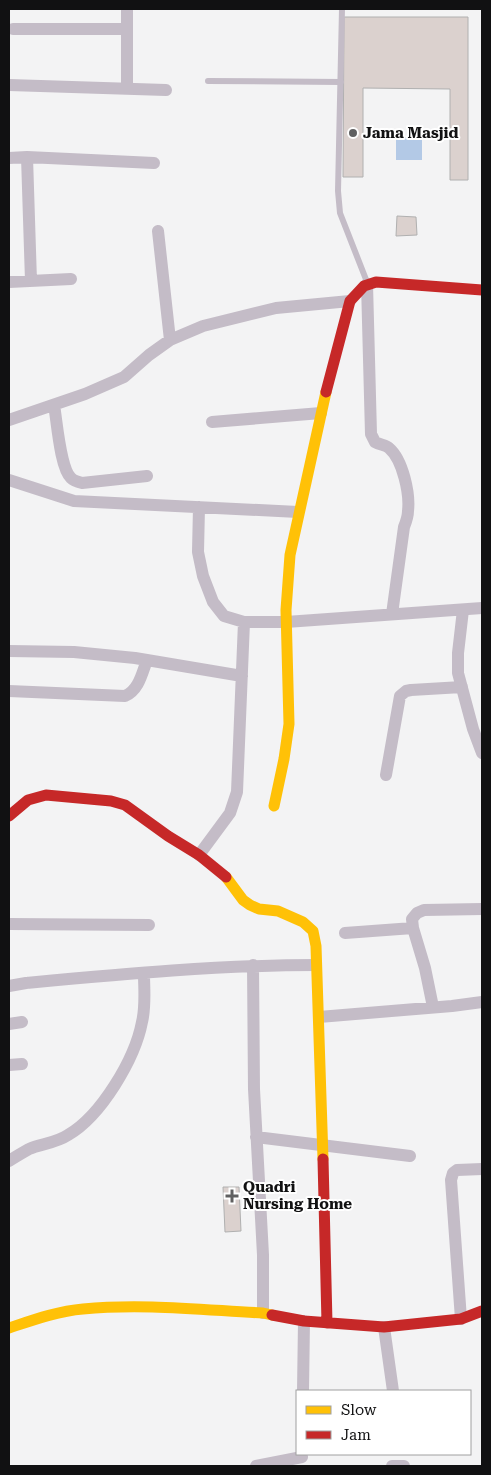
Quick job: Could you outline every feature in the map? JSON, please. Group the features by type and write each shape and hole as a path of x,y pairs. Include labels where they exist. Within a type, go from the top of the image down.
{"street":[{"path":"127,9 127,89"},
{"path":"13,29 127,29"},
{"path":"9,85 166,90"},
{"path":"28,157 31,281"},
{"path":"9,158 28,157 154,163"},
{"path":"158,230 170,340"},
{"path":"9,282 72,279"},
{"path":"274,806 281,779 289,715 286,622 287,575 298,512 350,301 362,287 376,282 482,290"},
{"path":"367,284 371,434 375,442 388,446 396,456 404,476 409,497 392,614"},
{"path":"9,420 85,394 124,377 170,340 203,326 276,308 350,301"},
{"path":"54,405 62,458 67,473 72,480 82,483 147,476"},
{"path":"212,422 321,413"},
{"path":"9,480 74,501 298,512"},
{"path":"199,507 198,552 202,576 213,602 224,616 244,622 286,622 482,608"},
{"path":"463,610 458,653 458,673 473,729 482,753"},
{"path":"199,855 230,813 237,792 244,622"},
{"path":"9,651 74,652 147,660 242,676"},
{"path":"9,691 125,696 137,687 147,660"},
{"path":"386,776 400,696 406,691 411,690 462,687"},
{"path":"9,816 28,800 46,795 111,801 131,808 222,873 243,900 250,905 259,909 278,912 303,922 313,931 316,946 320,1017 327,1323"},
{"path":"433,1007 412,919 417,913 424,910 482,909"},
{"path":"9,924 149,925"},
{"path":"346,933 413,928"},
{"path":"9,986 144,972 253,965 316,965"},
{"path":"253,965 256,1137 263,1255 263,1314"},
{"path":"9,1161 29,1149 69,1135 91,1117 114,1086 133,1054 142,1023 144,972"},
{"path":"320,1017 482,1002"},
{"path":"9,1024 22,1022"},
{"path":"9,1065 22,1064"},
{"path":"256,1137 410,1156"},
{"path":"461,1319 450,1180 453,1173 457,1170 482,1169"},
{"path":"9,1328 46,1316 92,1308 144,1307 263,1314 304,1321 384,1327 461,1319 482,1311"},
{"path":"303,1390 304,1321"},
{"path":"384,1327 393,1390"},
{"path":"256,1466 303,1459"}],"lane":[{"path":"342,9 338,191 340,213 367,284"},
{"path":"208,81 341,82"}],"water":[{"path":"396,137 422,137 422,160 396,160"}],"building":[{"name":"Jama Masjid","path":"344,17 468,17 468,180 450,180 450,89 363,88 363,177 343,177"},
{"path":"397,216 416,217 417,235 396,236"},
{"path":"223,1187 239,1187 241,1231 225,1232"}],"traffic: slow":[{"path":"274,806 289,724 286,610 290,555 326,392"},
{"path":"226,877 243,900 250,905 259,909 278,911 303,922 313,931 316,946 323,1159"},
{"path":"9,1328 64,1312 105,1307 173,1308 272,1315"}],"traffic: jam":[{"path":"326,392 350,301 364,286 376,282 482,290"},
{"path":"9,816 28,800 46,795 111,801 125,805 168,836 199,855 226,877"},
{"path":"323,1159 327,1323"},
{"path":"272,1315 304,1321 384,1327 461,1319 482,1311"}],"place":[{"name":"Jama Masjid","path":"353,133"},
{"name":"Quadri Nursing Home","path":"232,1196"}]}
